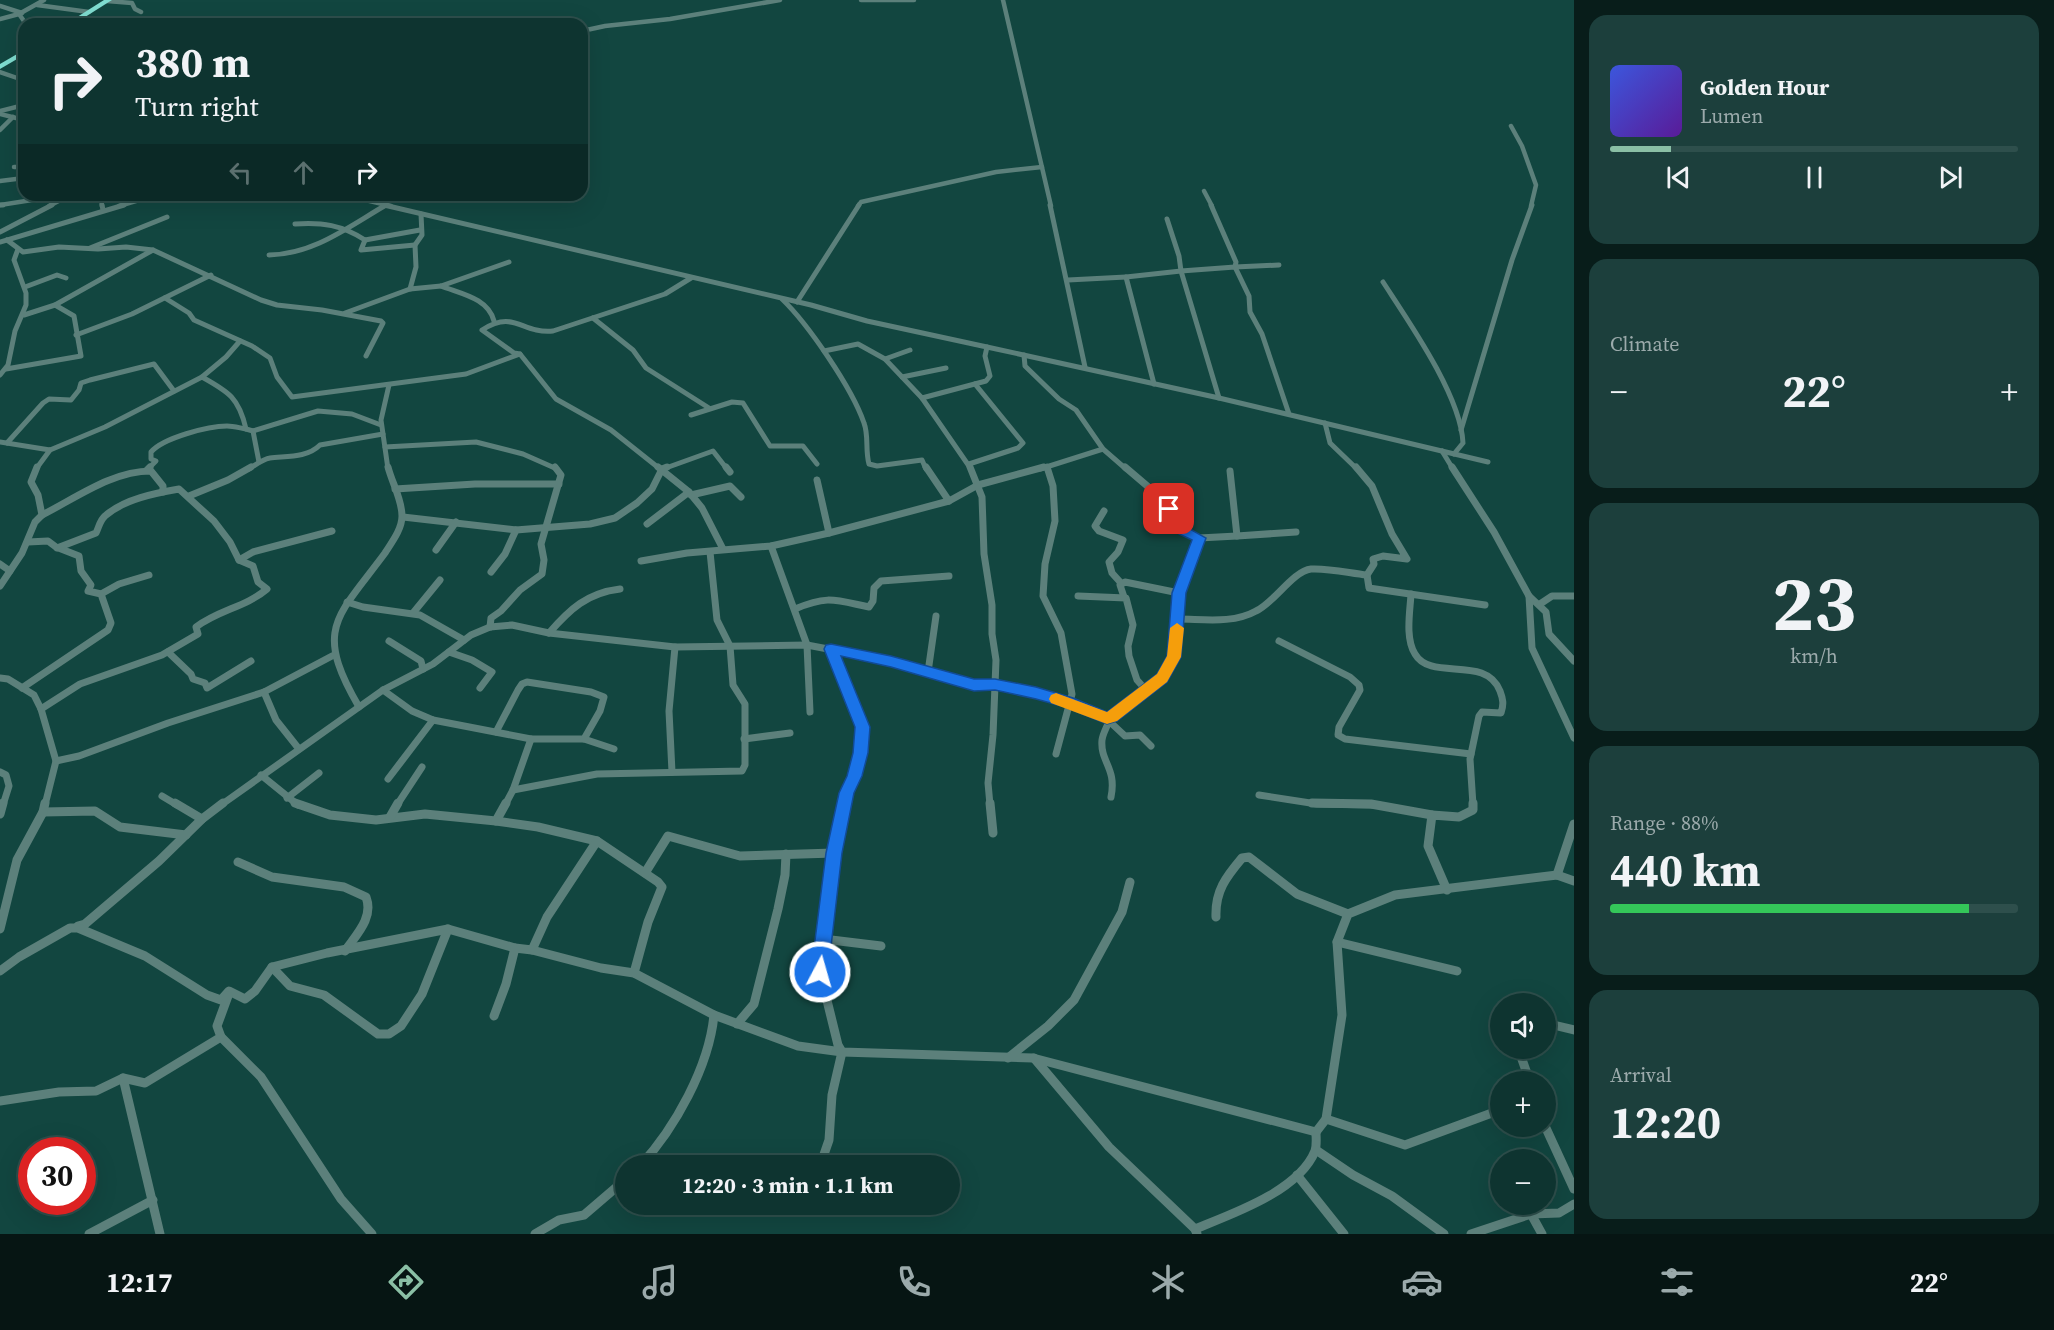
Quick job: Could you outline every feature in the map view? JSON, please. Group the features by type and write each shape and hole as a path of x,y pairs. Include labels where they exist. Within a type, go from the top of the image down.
{"highway":[{"path":"79,18 104,2"},
{"path":"0,67 18,56"}],"street":[{"path":"0,19 21,13 45,0"},
{"path":"588,29 606,24 669,19 742,4 780,0"},
{"path":"861,0 914,0"},
{"path":"1003,0 1068,280 1085,367"},
{"path":"104,2 132,3 135,9 141,12"},
{"path":"38,5 89,12"},
{"path":"0,6 21,13 23,18"},
{"path":"0,72 12,74 18,79"},
{"path":"0,113 18,107"},
{"path":"0,113 18,118"},
{"path":"0,130 13,117"},
{"path":"1461,430 1515,252 1530,212 1536,185 1522,146 1511,126"},
{"path":"14,167 18,167"},
{"path":"797,302 861,202 996,172 1042,167"},
{"path":"0,181 18,179"},
{"path":"1204,191 1236,261 1235,267 1249,296 1250,312 1262,334 1289,414"},
{"path":"0,205 26,201"},
{"path":"0,232 59,201"},
{"path":"102,201 104,210"},
{"path":"0,242 130,201"},
{"path":"369,201 781,298 867,321 1085,367 1488,462"},
{"path":"269,255 279,256 301,251 332,238 386,205"},
{"path":"410,289 416,267 415,245 422,235 421,214"},
{"path":"87,249 167,217"},
{"path":"1167,219 1219,398"},
{"path":"296,224 321,222 347,227 365,240 420,230"},
{"path":"7,240 18,249 33,252 59,247 87,249 126,247 153,250 211,274 261,300 277,305 383,322 366,356"},
{"path":"365,240 361,250 415,245"},
{"path":"0,375 6,369 13,334 24,315 27,296 25,287 15,269 15,253 18,249"},
{"path":"24,315 56,305 153,250"},
{"path":"343,314 410,289 441,286 509,262"},
{"path":"1068,280 1279,265"},
{"path":"76,335 165,298 211,274"},
{"path":"25,287 57,275 64,275 66,278"},
{"path":"1126,277 1146,343 1154,384"},
{"path":"691,278 665,294 546,333 510,319 494,321 482,330 514,353 520,354 556,399 611,430 690,494 702,508 723,549"},
{"path":"1383,282 1419,338 1445,387 1461,430 1463,444 1454,454"},
{"path":"441,286 476,299 491,310 494,321"},
{"path":"165,298 189,313 194,320 252,346 270,358 277,377 292,397 472,373 520,354"},
{"path":"781,298 797,313 847,388 865,424 866,453 869,464 877,466 922,460 931,478 949,501"},
{"path":"6,369 81,356 74,316 56,305"},
{"path":"593,318 633,350 646,368 709,408"},
{"path":"42,515 38,495 31,482 33,473 50,450 105,427 202,378 240,342"},
{"path":"824,351 858,344 885,359 922,398 969,464 978,485 984,514 984,554 992,605 995,684 988,783 993,833"},
{"path":"922,398 986,381 990,376 985,356 987,347"},
{"path":"885,359 910,350"},
{"path":"0,356 9,354"},
{"path":"1024,355 1025,366 1059,399 1076,410 1103,449 1159,496 1183,531 1199,538 1296,532"},
{"path":"3,443 43,403 49,399 71,400 81,383 90,380 154,364 174,391"},
{"path":"902,377 946,368"},
{"path":"202,378 231,393 238,404 246,429"},
{"path":"969,464 1018,448 1023,443 975,384"},
{"path":"359,707 346,687 332,656 333,630 352,593 393,542 403,517 388,469 381,425 389,385"},
{"path":"691,415 732,402 743,403 770,446 792,443 804,446 811,451 817,464"},
{"path":"0,586 28,542 35,522 42,515 106,483 147,470 156,461 151,459 153,449 166,441 176,440 196,430 210,430 226,426 253,431 318,411 352,414 381,425"},
{"path":"1325,423 1330,442 1366,477 1372,486 1392,534 1407,559 1383,556 1373,560 1374,564 1367,575 1369,588 1485,605"},
{"path":"253,431 259,462"},
{"path":"189,496 228,480 268,458 282,458 313,452 320,445 383,434"},
{"path":"385,447 476,442 553,464 561,475 541,544 544,560 542,574 520,590 491,618 490,627"},
{"path":"3,443 50,450"},
{"path":"640,561 687,553 771,546 829,532 949,501 978,485 1103,449"},
{"path":"403,517 516,530 615,519 652,489 662,469 713,451 730,472"},
{"path":"1442,451 1494,532 1529,596 1550,614 1549,634 1551,638 1574,661"},
{"path":"1047,467 1053,486 1055,521 1045,564 1043,596 1061,633 1072,694 1068,702 1056,754"},
{"path":"147,470 154,474 163,492"},
{"path":"1230,471 1237,536"},
{"path":"817,480 829,532"},
{"path":"395,489 475,484 559,484"},
{"path":"647,524 690,494 730,486 741,498"},
{"path":"57,548 96,533 104,516 163,492 179,489 213,520 236,549 239,560"},
{"path":"1104,512 1095,526 1099,531 1123,540 1118,552 1109,562 1112,573 1121,583 1133,625 1128,646 1129,657 1137,680 1146,690"},
{"path":"436,550 456,522"},
{"path":"491,572 505,554 516,530"},
{"path":"239,560 253,552 332,531"},
{"path":"1111,797 1115,776 1103,752 1102,741 1108,720 1162,678 1174,657 1179,593 1199,538"},
{"path":"28,542 36,539 51,542 57,548 70,550 78,556 82,564 81,571 91,585 88,591 101,594 119,584 149,575"},
{"path":"771,546 807,645 810,712"},
{"path":"513,790 597,774 742,771 745,765 745,704 733,685 730,646 717,620 710,552"},
{"path":"41,709 65,692 92,679 168,652 198,634 196,627 202,621 248,602 267,589 258,582 253,566 239,560"},
{"path":"0,564 10,571"},
{"path":"1178,619 1223,619 1250,614 1263,608 1310,568 1367,575"},
{"path":"795,609 816,600 828,599 869,607 873,601 874,588 881,581 949,576"},
{"path":"413,613 440,580"},
{"path":"1121,583 1179,593"},
{"path":"549,633 566,614 587,597 599,590 620,589"},
{"path":"22,688 108,630 111,623 101,594"},
{"path":"1259,795 1317,804 1371,804 1432,815 1459,817 1473,810 1475,795 1470,773 1471,754 1482,712 1501,713 1504,705 1497,683 1489,676 1421,662 1415,655 1410,639 1411,594"},
{"path":"1078,596 1124,597"},
{"path":"1529,596 1532,648 1574,738"},
{"path":"1540,604 1552,596 1574,596"},
{"path":"347,602 367,609 413,613 448,629 464,640"},
{"path":"928,672 936,616"},
{"path":"0,971 19,957 70,928 85,927 202,819 261,775 328,731 383,690 423,669 464,640 490,627 512,625 549,633 675,647 807,645 831,649 891,661 974,685 995,684 1068,702 1108,720 1125,736 1140,735 1151,746"},
{"path":"389,641 421,661 423,669"},
{"path":"1279,641 1350,677 1359,685 1360,690 1338,735 1345,739 1471,754"},
{"path":"672,772 669,711 675,647"},
{"path":"825,1155 831,1128 832,1093 842,1053 820,972 834,853 847,793 855,776 863,727 831,649"},
{"path":"168,652 191,674 193,679 205,683 207,688 251,661"},
{"path":"449,652 472,660 492,672 480,688"},
{"path":"56,761 79,756 168,723 264,692 332,656"},
{"path":"0,678 8,679 34,695 41,709 56,761 43,812 17,860 0,929"},
{"path":"496,732 518,690 527,682 591,692 604,697 600,711 584,739"},
{"path":"383,690 412,711 434,720 531,739 584,739 614,749"},
{"path":"264,692 276,720 299,749"},
{"path":"388,779 434,720"},
{"path":"744,739 790,733"},
{"path":"496,821 513,790 531,739"},
{"path":"390,817 416,780 422,767"},
{"path":"0,772 6,775 9,786 0,814"},
{"path":"287,798 319,773"},
{"path":"261,775 296,804 330,815 376,820 425,814 538,827 597,841 662,887 648,922 634,973"},
{"path":"162,796 202,819"},
{"path":"43,812 95,811 120,827 186,835"},
{"path":"1432,815 1426,846 1447,890"},
{"path":"1557,875 1574,824"},
{"path":"645,873 668,836 740,856 834,853"},
{"path":"532,950 547,917 597,841"},
{"path":"737,1024 754,1004 778,909 785,875 786,854"},
{"path":"1216,917 1214,899 1217,890 1242,858 1249,857 1297,894 1348,914 1395,895 1557,875 1574,881"},
{"path":"238,861 256,872 279,879 313,880 359,891 366,896 369,903 368,914 345,951"},
{"path":"1008,1058 1048,1026 1074,1000 1122,912 1130,882"},
{"path":"1034,1058 1108,1147 1196,1232 1250,1206 1297,1175 1316,1150 1316,1132 1326,1119 1342,1015 1337,942 1348,914"},
{"path":"85,927 105,941 145,956 207,995 221,1000 230,991"},
{"path":"230,991 245,999 255,991 272,967 448,929 515,948 532,950 601,968 634,973 714,1015 798,1046 842,1053 1034,1058 1316,1132"},
{"path":"272,967 290,986 324,995 378,1034 386,1035 396,1032 411,1012 436,966 448,929"},
{"path":"823,939 881,946"},
{"path":"1337,942 1457,971"},
{"path":"494,1016 506,984 515,948"},
{"path":"230,991 217,1026 221,1037 265,1081 299,1131 322,1174 355,1218 372,1234"},
{"path":"651,1155 659,1147 692,1086 711,1041 714,1015"},
{"path":"1556,1026 1574,1030"},
{"path":"0,1101 59,1092 96,1091 123,1077 145,1083 221,1037"},
{"path":"123,1077 160,1234"},
{"path":"1326,1119 1405,1145 1490,1114"},
{"path":"1550,1137 1574,1189"},
{"path":"1316,1150 1353,1175 1392,1196 1444,1234"},
{"path":"1297,1175 1344,1234"},
{"path":"535,1234 559,1221 584,1215 615,1188"},
{"path":"89,1234 153,1200"},
{"path":"1556,1213 1574,1204"},
{"path":"1471,1234 1528,1215"},
{"path":"1532,1215 1542,1234"}],"slow traffic":[{"path":"1056,699 1107,718 1112,716 1162,678 1174,657 1177,628"}],"route":[{"path":"820,972 834,853 847,793 855,776 863,727 831,649 891,661 974,685 995,684 1036,693 1068,702 1107,718 1112,716 1162,678 1174,657 1179,593 1199,538 1183,531 1169,509"}]}
